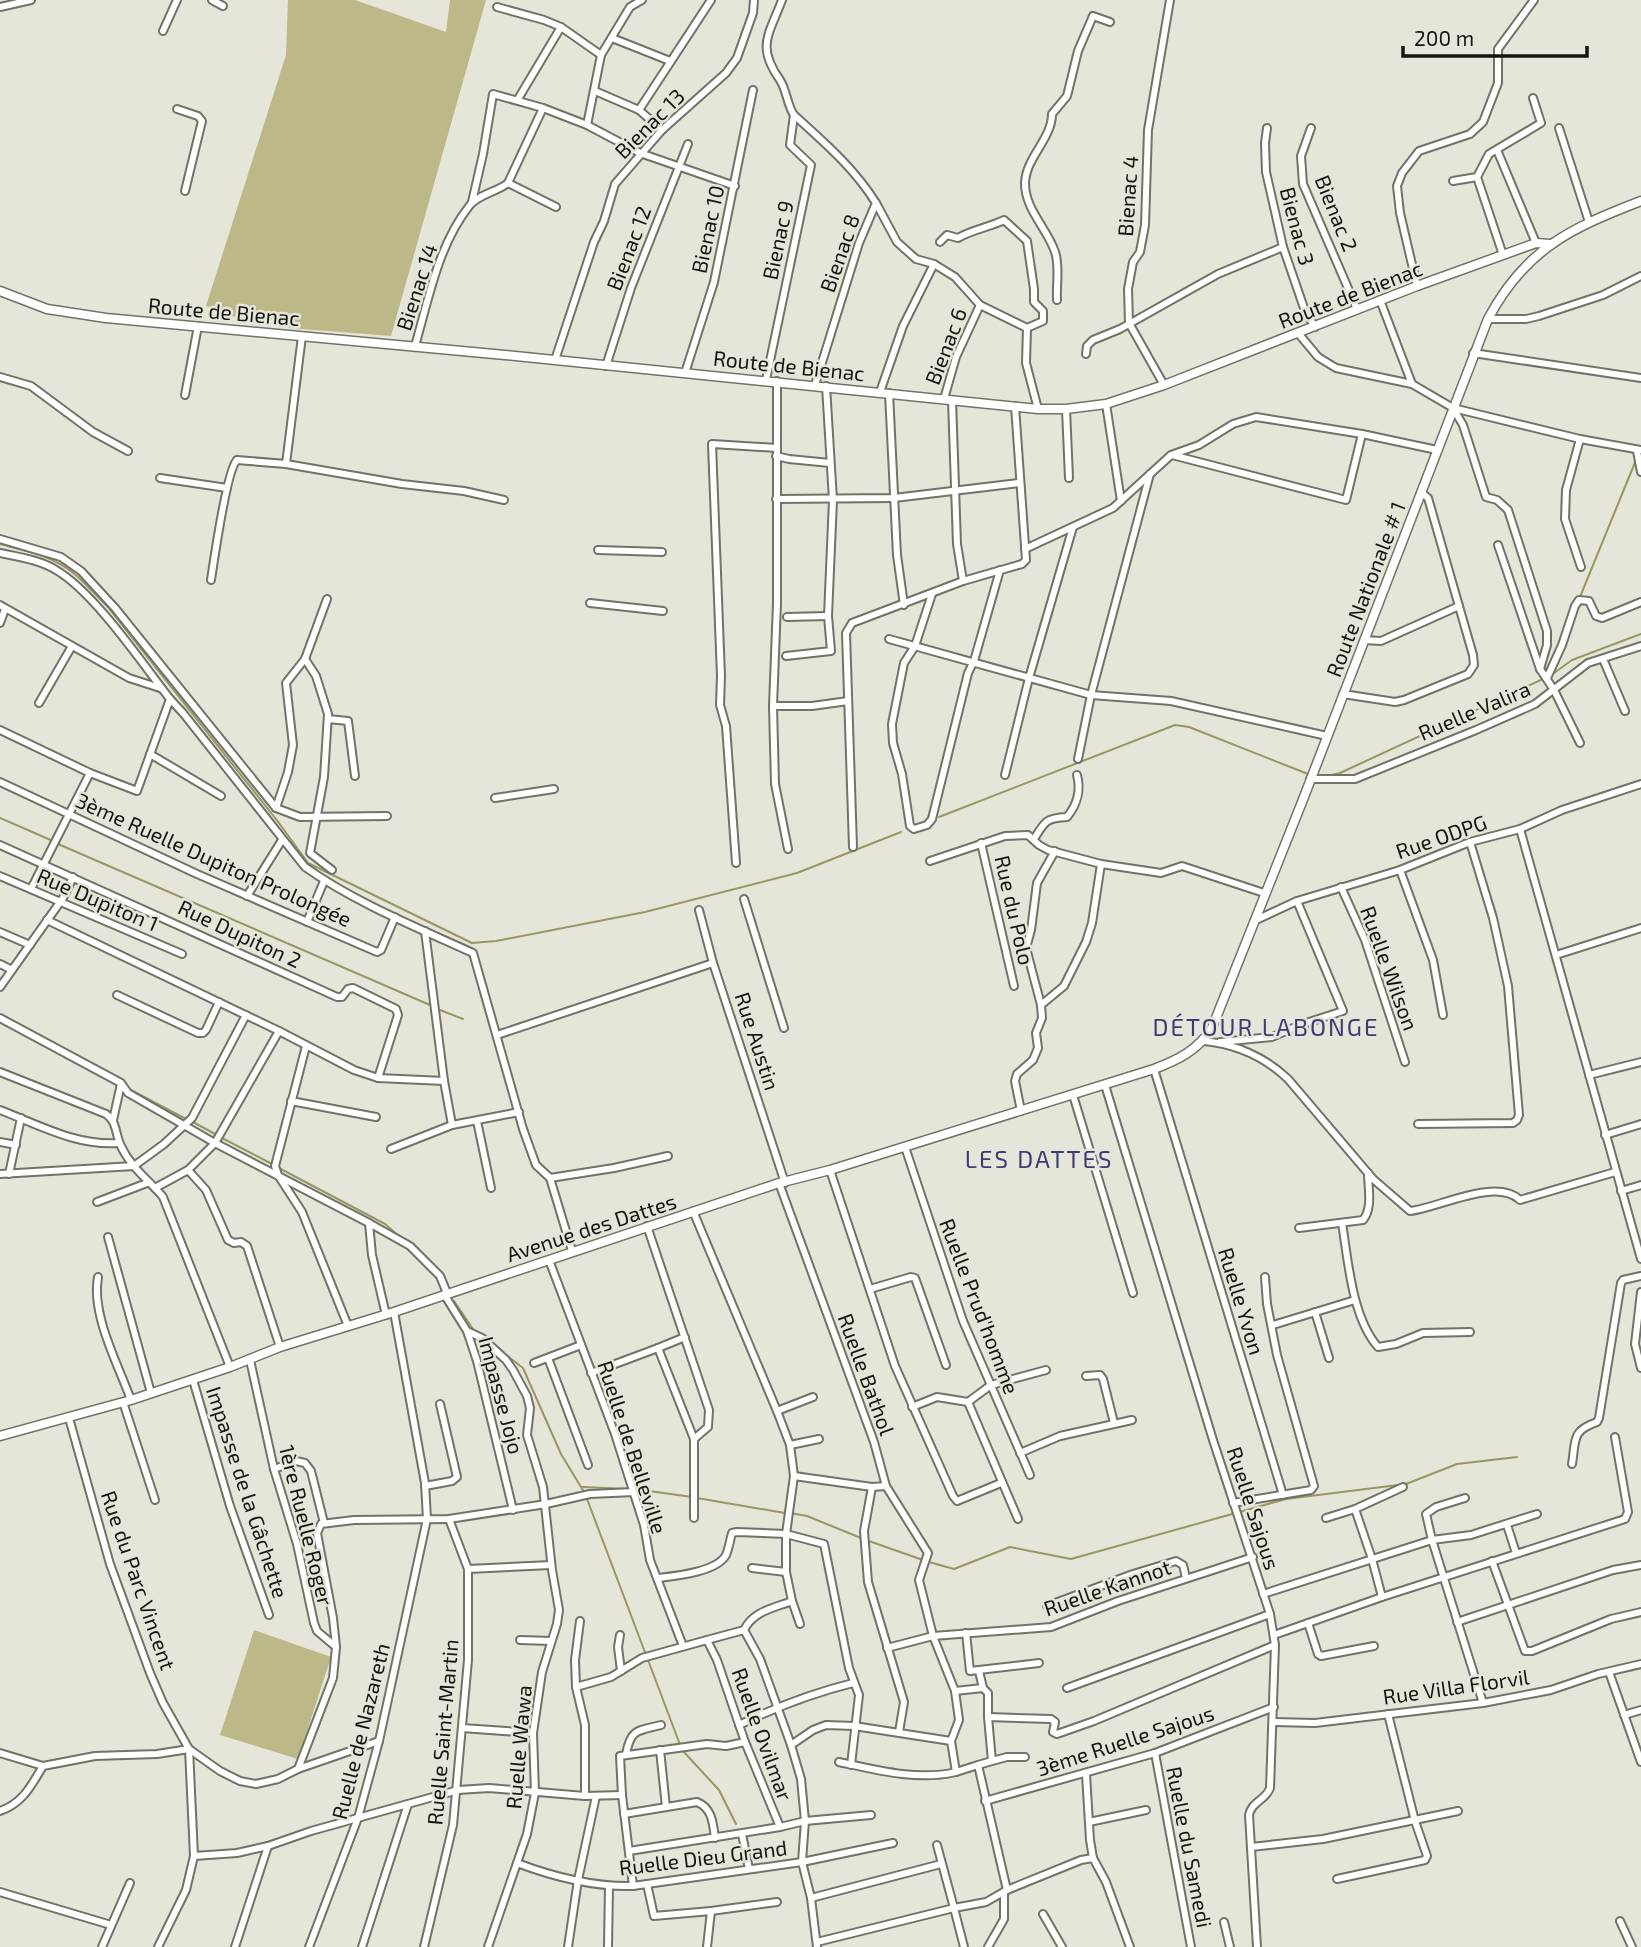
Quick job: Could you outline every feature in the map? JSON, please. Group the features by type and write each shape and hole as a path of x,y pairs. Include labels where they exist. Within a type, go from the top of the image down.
{"main road":[{"name":"Route Nationale # 1","path":"1191,1051 1204,1041 1212,1028 1422,493 1473,353 1496,303 1525,266 1550,244 1589,222 1641,201"},
{"name":"Route de Bienac","path":"0,291 47,309 68,313 777,381 1038,409 1066,409 1106,404 1164,385 1417,286 1536,243 1550,244"},
{"name":"Avenue des Dattes","path":"0,1436 193,1380 280,1347 390,1313 693,1211 1154,1069 1191,1051"}],"street":[{"path":"0,6 31,0"},
{"path":"163,31 177,0"},
{"path":"212,0 223,6"},
{"path":"587,125 601,55 629,3 642,0"},
{"path":"639,110 711,0"},
{"name":"Bienac 13","path":"555,360 615,184 662,131 726,73 737,58 753,13 754,0"},
{"name":"Bienac 8","path":"782,0 765,44 774,75 781,81 788,107 844,160 876,204 859,243 815,385"},
{"name":"Bienac 4","path":"1164,385 1129,323 1128,289 1145,225 1148,130 1170,0"},
{"path":"1417,286 1400,213 1397,186 1402,173 1419,151 1470,134 1483,122 1498,83 1498,48 1534,0"},
{"path":"497,7 544,19 561,27 601,55"},
{"path":"1057,300 1056,254 1028,203 1025,184 1027,171 1032,157 1052,124 1052,114 1068,96 1078,51 1093,16 1110,22"},
{"path":"561,27 518,99 587,125 640,153 735,186"},
{"path":"612,38 670,61"},
{"name":"Bienac 10","path":"685,373 714,282 753,90"},
{"path":"595,91 639,110 662,131"},
{"name":"Bienac 14","path":"415,346 444,248 472,202 493,94 518,99"},
{"path":"1503,255 1477,177 1489,154 1541,123 1533,98"},
{"path":"472,202 498,191 508,183 543,108"},
{"path":"177,109 198,116 202,121 185,191"},
{"name":"Bienac 9","path":"766,380 811,164 790,145 794,115"},
{"name":"Bienac 3","path":"1267,128 1266,173 1283,247 1305,311 1315,327"},
{"name":"Bienac 2","path":"1311,128 1301,156 1303,184 1357,309"},
{"path":"1559,128 1589,222"},
{"name":"Bienac 12","path":"606,366 631,288 688,144"},
{"path":"1497,150 1536,243"},
{"path":"1453,181 1477,177"},
{"path":"508,183 556,207"},
{"path":"876,204 897,242 916,259 934,264 956,277 980,304 1027,328"},
{"path":"940,242 947,235 958,238 1004,220 1027,241 1034,302 1043,311 1042,321 1027,328"},
{"path":"1086,354 1088,343 1218,274 1283,247"},
{"path":"904,605 897,555 884,393 903,326 934,264"},
{"path":"1488,319 1526,319 1539,316 1603,295 1641,276"},
{"path":"1380,300 1412,384"},
{"name":"Bienac 6","path":"963,581 957,544 956,492 948,399 956,357 980,304"},
{"path":"185,394 198,326"},
{"path":"1027,328 1026,363 1038,409"},
{"path":"1298,332 1326,364 1336,368 1412,384 1453,408 1580,439 1639,450 1641,472"},
{"path":"286,464 302,336"},
{"path":"1473,353 1641,378"},
{"path":"0,377 31,386 93,432 128,452"},
{"path":"777,381 777,603 773,706 775,784 788,849"},
{"path":"786,656 831,651 828,615 832,500 826,386"},
{"path":"1106,404 1121,501"},
{"path":"853,847 846,633 848,626 963,581 1022,564 1026,560 1015,405"},
{"path":"1453,408 1463,425 1486,497 1497,500 1508,510 1543,619 1547,645 1540,669"},
{"path":"1066,409 1069,478"},
{"path":"1025,549 1102,515 1171,455 1199,445 1221,430 1256,417 1362,434 1437,450"},
{"path":"1171,455 1346,500 1362,434"},
{"path":"1580,439 1566,490 1565,519 1581,567"},
{"path":"736,863 726,726 720,705 712,444 776,452 789,459 830,463"},
{"path":"211,580 227,488 233,462 237,460 286,464 402,484 464,491 505,500"},
{"path":"1079,760 1091,695 1150,472"},
{"path":"160,478 227,488"},
{"path":"776,499 894,498 1019,483"},
{"path":"1343,694 1404,701 1472,670 1474,659 1428,498 1422,493"},
{"path":"1004,775 1073,526"},
{"path":"0,539 61,558 81,571 115,608 276,808 292,816 387,816"},
{"path":"1498,545 1540,669 1554,690 1580,743"},
{"path":"598,550 662,552"},
{"path":"0,553 31,560 57,570 84,592 305,867 324,881 473,953 536,1165 550,1178 572,1251"},
{"path":"932,594 915,646 904,663 892,724 893,743 902,774 910,826 914,829 927,825 932,819 961,699 1000,570"},
{"path":"276,808 288,772 293,745 286,683 305,659 327,598"},
{"path":"1547,678 1579,600 1589,601 1596,615 1602,618 1641,602"},
{"path":"590,603 663,611"},
{"path":"0,623 3,607 129,678 161,688"},
{"path":"1364,640 1381,641 1459,607"},
{"path":"787,617 828,615"},
{"path":"889,639 1091,695 1171,701 1327,736"},
{"path":"39,703 72,646"},
{"name":"Ruelle Valira","path":"1310,779 1355,779 1535,704 1579,668 1641,646"},
{"path":"305,659 316,676 328,719 324,777 310,853 332,870"},
{"path":"1604,659 1625,710"},
{"path":"0,730 90,773 136,791 170,699"},
{"path":"773,706 812,706 848,701"},
{"path":"328,719 348,721 355,776"},
{"path":"150,754 221,796"},
{"path":"31,890 90,773"},
{"path":"1034,839 1044,823 1070,814 1079,793 1077,775"},
{"name":"3ème Ruelle Dupiton Prolongée","path":"0,782 247,896 377,952 381,950 395,917"},
{"name":"Rue ODPG","path":"1254,921 1297,901 1400,870 1470,842 1520,829 1562,810 1641,785"},
{"path":"495,798 554,789"},
{"path":"1520,829 1641,1259"},
{"path":"930,861 981,843 1028,835 1039,845 1101,864 1161,873 1182,866 1265,893"},
{"path":"247,896 282,840"},
{"path":"1418,1124 1513,1123 1519,1115 1508,986 1493,918 1470,842"},
{"name":"Rue du Polo","path":"981,843 1014,986"},
{"name":"Rue Dupiton 2","path":"0,845 337,997 342,997 348,989 353,988 396,1009 398,1016 378,1078"},
{"path":"1021,1111 1015,1081 1017,1074 1033,1060 1038,1048 1036,1033 1042,1018 1026,948 1037,883 1055,851"},
{"path":"1041,1005 1064,986 1086,942 1092,923 1101,864"},
{"path":"1400,870 1433,960 1443,1014"},
{"name":"Rue Dupiton 1","path":"0,876 182,954"},
{"path":"0,987 60,902 73,877"},
{"path":"307,922 324,881"},
{"name":"Ruelle Wilson","path":"1341,887 1365,940 1405,1062"},
{"path":"744,899 784,1027"},
{"path":"1204,1041 1272,1037 1342,1011 1297,901"},
{"name":"Rue Austin","path":"699,910 782,1183"},
{"path":"47,920 355,1070 378,1078 443,1081"},
{"path":"1556,955 1641,928"},
{"path":"425,931 443,1081 452,1125"},
{"path":"0,932 30,945"},
{"path":"1008,952 1026,948"},
{"path":"497,1035 713,963"},
{"path":"0,964 12,970"},
{"path":"117,995 198,1033 206,1030 219,1002"},
{"path":"0,1174 134,1166 192,1118 246,1015"},
{"name":"Impasse Jojo","path":"0,1018 121,1083 128,1093 215,1143 410,1247 440,1276 446,1294 467,1331 477,1361 513,1510"},
{"path":"155,1188 188,1170 215,1143 279,1031"},
{"path":"1219,1042 1260,1057 1275,1067 1368,1173 1410,1211 1487,1193 1512,1194 1520,1200 1615,1171"},
{"path":"306,1046 275,1166 302,1212 348,1326"},
{"path":"1589,1075 1641,1062"},
{"name":"Ruelle Yvon","path":"1154,1069 1283,1495"},
{"path":"0,1072 113,1119"},
{"path":"121,1083 113,1119 119,1143 147,1183 163,1197 230,1367"},
{"name":"Ruelle Sajous","path":"1105,1085 1253,1557 1274,1635 1270,1788 1266,1796 1250,1810 1257,1947"},
{"path":"1073,1095 1133,1293"},
{"path":"292,1101 376,1117"},
{"path":"0,1110 84,1142 119,1143"},
{"path":"391,1149 452,1125 519,1112"},
{"path":"9,1174 21,1118"},
{"path":"477,1121 491,1188"},
{"path":"1605,1135 1641,1124"},
{"path":"0,1142 16,1145"},
{"name":"Ruelle Prud'homme","path":"905,1147 962,1321 1030,1475"},
{"path":"550,1178 668,1156"},
{"path":"188,1170 206,1190 228,1240 247,1246 280,1347"},
{"path":"830,1170 895,1366 957,1501 1002,1483"},
{"path":"1299,1228 1363,1220 1367,1215 1368,1173"},
{"path":"97,1202 147,1183"},
{"name":"Ruelle Bathol","path":"782,1183 874,1442 886,1486 928,1553 919,1580 933,1636"},
{"path":"1621,1191 1641,1185"},
{"path":"693,1211 790,1445 794,1476 786,1534 786,1572 800,1624"},
{"name":"Ruelle de Nazareth","path":"309,1947 358,1818 379,1741 427,1519 425,1486 390,1313 372,1255 369,1223"},
{"path":"1342,1223 1355,1300 1371,1339 1378,1347 1396,1344 1423,1333 1470,1332"},
{"path":"647,1226 710,1416 708,1427 694,1439"},
{"path":"108,1237 150,1393"},
{"name":"Ruelle de Belleville","path":"549,1260 633,1490 644,1525 650,1560 683,1646"},
{"path":"1572,1464 1580,1429 1600,1418 1621,1283 1623,1280 1641,1276"},
{"path":"98,1277 96,1292 101,1318 155,1500"},
{"path":"1234,1503 1311,1490 1314,1481 1278,1355 1266,1304 1265,1277"},
{"path":"870,1289 915,1278 946,1365"},
{"path":"1641,1292 1635,1344 1641,1368"},
{"path":"1273,1325 1355,1300"},
{"path":"1315,1312 1329,1358"},
{"name":"Ruelle Wawa","path":"467,1331 480,1336 506,1360 527,1396 530,1408 527,1435 537,1461 546,1504 551,1565 559,1610 542,1672 533,1733 535,1793 527,1834 488,1947"},
{"path":"591,1373 685,1337"},
{"path":"534,1363 581,1345"},
{"path":"658,1348 694,1439 694,1518"},
{"path":"548,1358 588,1465"},
{"name":"1ère Ruelle Roger","path":"250,1360 274,1469 297,1544 314,1623 317,1631 336,1647"},
{"path":"912,1407 937,1397 968,1402 991,1385 1046,1370"},
{"path":"1086,1376 1100,1375 1103,1379 1114,1423"},
{"name":"Impasse de la Gâchette","path":"193,1380 230,1506 269,1615"},
{"path":"777,1410 813,1397"},
{"path":"968,1402 1018,1519"},
{"path":"425,1486 452,1481 457,1477 440,1404"},
{"name":"Rue du Parc Vincent","path":"69,1418 110,1564 150,1673 163,1703 189,1749"},
{"path":"1020,1453 1060,1436 1132,1420"},
{"path":"1274,1635 1627,1517 1615,1437"},
{"path":"790,1445 819,1439"},
{"path":"274,1469 296,1461 305,1463 310,1471 324,1523"},
{"path":"794,1476 872,1487 886,1486"},
{"path":"872,1487 864,1531 868,1582 904,1702 898,1732"},
{"path":"1326,1518 1355,1509 1403,1487"},
{"path":"298,1769 333,1678 336,1647 318,1526 354,1520 449,1519 513,1510 590,1494 633,1490"},
{"path":"1465,1498 1436,1507 1426,1514 1443,1578 1483,1703"},
{"path":"1355,1509 1382,1597"},
{"path":"1263,1594 1432,1540 1471,1535 1537,1514"},
{"name":"Ruelle Saint-Martin","path":"424,1947 440,1887 458,1790 468,1660 468,1569 449,1519"},
{"path":"1507,1525 1516,1553"},
{"path":"658,1578 687,1575 722,1560 732,1533 786,1534 825,1545 853,1683 859,1695 851,1765"},
{"name":"Ruelle Kannot","path":"887,1648 933,1636 1051,1627 1118,1601 1253,1557"},
{"path":"1492,1561 1523,1649 1528,1652 1611,1619 1641,1612"},
{"path":"1048,1606 1133,1574 1176,1562 1183,1565 1186,1578"},
{"path":"468,1569 551,1565"},
{"path":"1457,1622 1613,1570 1641,1565"},
{"path":"752,1569 786,1572"},
{"path":"576,1687 611,1677 642,1658 744,1630 756,1614 792,1601"},
{"path":"1067,1688 1270,1614"},
{"path":"580,1620 575,1660 576,1687 585,1725 585,1796"},
{"path":"1308,1623 1321,1656 1374,1646"},
{"path":"744,1630 760,1659 791,1745 801,1779 805,1821 871,1815"},
{"path":"966,1633 970,1671 1039,1663"},
{"path":"620,1635 618,1658 621,1671"},
{"path":"933,1636 955,1691 959,1720 951,1741 956,1772"},
{"path":"520,1640 551,1641"},
{"name":"Ruelle Ovilmar","path":"707,1640 780,1827 805,1821 802,1862 811,1898 817,1944"},
{"path":"988,1717 1051,1719 1055,1722 1053,1732 1057,1734 1275,1645"},
{"name":"Rue Villa Florvil","path":"1273,1723 1314,1723 1483,1703 1551,1690 1641,1664"},
{"path":"979,1671 983,1688 988,1692 992,1761"},
{"path":"1609,1672 1641,1762"},
{"path":"739,1725 777,1706 853,1683"},
{"path":"955,1691 983,1688"},
{"name":"3ème Ruelle Sajous","path":"985,1801 1155,1753 1274,1707"},
{"path":"1624,1715 1641,1710"},
{"path":"1337,1879 1425,1860 1427,1854 1415,1821 1388,1714"},
{"path":"626,1754 629,1738 633,1734 661,1725"},
{"path":"791,1745 813,1730 826,1725 854,1726 951,1741"},
{"path":"462,1728 533,1733"},
{"path":"0,1753 43,1766 95,1756 157,1754 189,1749 220,1771 240,1781 256,1784 278,1779 298,1769 379,1741"},
{"path":"633,1886 622,1794 619,1759 621,1755 745,1742"},
{"path":"158,1947 186,1890 194,1856 189,1749"},
{"path":"660,1750 666,1807"},
{"name":"Ruelle du Samedi","path":"1155,1753 1191,1947"},
{"path":"839,1762 877,1771 933,1776 1007,1757 1024,1757"},
{"path":"978,1765 1006,1891 1004,1919 988,1947"},
{"path":"0,1811 14,1806 25,1796 43,1766"},
{"path":"1086,1774 1094,1858 1130,1947"},
{"path":"194,1856 237,1853 268,1846 311,1831 458,1790 489,1788 585,1796 622,1794"},
{"path":"568,1947 578,1880 596,1796"},
{"path":"624,1814 702,1803 712,1818 715,1838"},
{"path":"362,1947 408,1804"},
{"path":"1089,1822 1146,1810"},
{"path":"1251,1847 1322,1839 1458,1811"},
{"path":"629,1851 780,1827"},
{"path":"743,1834 749,1869"},
{"name":"Ruelle Dieu Grand","path":"517,1863 553,1876 609,1886 633,1886 802,1862 893,1843"},
{"path":"937,1844 964,1947"},
{"path":"235,1947 268,1846"},
{"path":"817,1944 986,1902 1081,1860 1094,1858"},
{"path":"811,1898 941,1864"},
{"path":"102,1947 130,1884"},
{"path":"647,1884 654,1916 777,1902"},
{"name":"Ruelle Dieu Grand","path":"608,1947 609,1886"},
{"path":"0,1892 111,1925"},
{"path":"707,1947 711,1911"},
{"path":"1043,1914 1062,1947"},
{"path":"1620,1921 1632,1947"},
{"path":"1224,1922 1230,1947"}],"shaded area":[{"path":"288,0 355,0 446,32 450,0 486,0 391,336 289,328 289,321 227,316 206,306 286,55"},
{"path":"254,1630 331,1657 298,1759 220,1735"}],"waterway":[{"path":"1580,597 1636,460"},
{"path":"0,544 37,554 65,567 107,606 308,863 472,943 496,941 645,912 797,873 901,832"},
{"path":"1550,676 1572,660 1641,634"},
{"path":"1327,776 1340,773 1545,678"},
{"path":"939,817 1175,725 1189,727 1308,774"},
{"path":"0,818 53,841"},
{"path":"58,844 430,1005"},
{"path":"440,1010 463,1019"},
{"path":"129,1089 186,1119"},
{"path":"191,1121 217,1135"},
{"path":"222,1138 272,1164"},
{"path":"277,1167 385,1224 400,1237"},
{"path":"454,1301 475,1332"},
{"path":"502,1352 523,1368 561,1454 584,1492"},
{"path":"929,1562 954,1569 1010,1547 1071,1559 1286,1499 1406,1484 1457,1464 1517,1457"},
{"path":"582,1487 629,1489"},
{"path":"635,1489 692,1497"},
{"path":"697,1498 785,1513"},
{"path":"587,1499 646,1655"},
{"path":"790,1513 807,1516 861,1538"},
{"path":"866,1540 923,1560"},
{"path":"648,1660 682,1750 719,1790 736,1824"}],"district":[{"name":"DÉTOUR LABONGE","path":"1266,1026"},
{"name":"LES DATTES","path":"1039,1158"}]}
